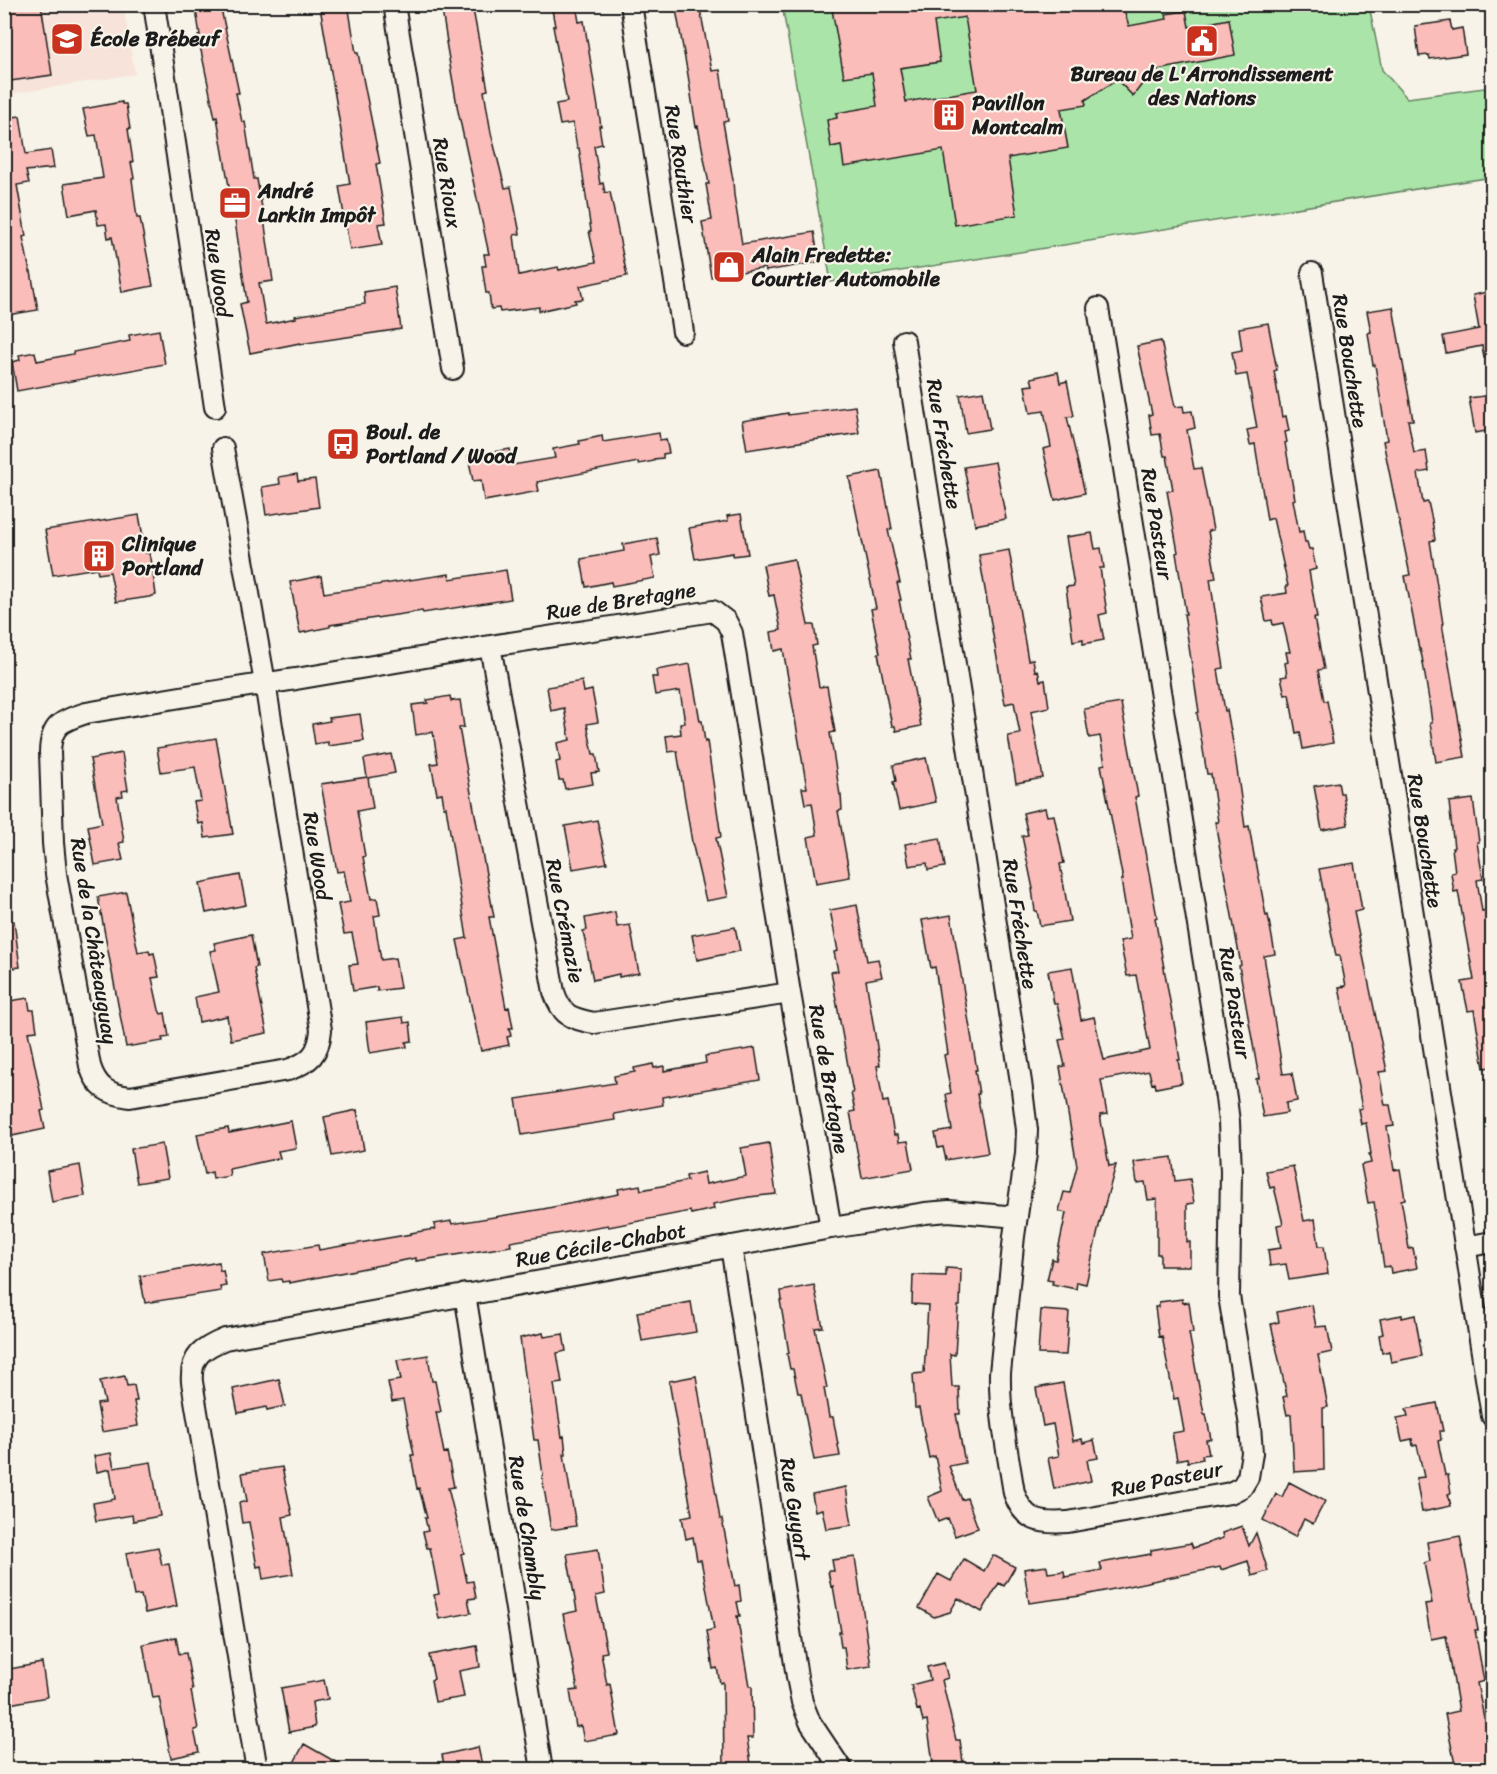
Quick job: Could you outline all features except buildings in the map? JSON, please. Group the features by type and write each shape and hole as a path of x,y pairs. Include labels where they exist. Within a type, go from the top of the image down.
{"street":[{"name":"Rue Wood","path":"154,4 215,407"},
{"name":"Rue Rioux","path":"394,4 453,369"},
{"name":"Rue Routhier","path":"631,4 683,332"},
{"name":"Rue Bouchette","path":"1312,273 1492,1416"},
{"name":"Rue Pasteur","path":"1025,1514 1050,1523 1068,1522 1230,1493 1242,1487 1248,1477 1252,1453 1250,1426 1229,1296 1231,1172 1228,1114 1098,308"},
{"name":"Rue Fréchette","path":"904,341 1026,1111 1028,1131 1026,1154 1009,1281 999,1393 1014,1493 1018,1505 1025,1514"},
{"name":"Rue Wood","path":"103,1088 115,1095 130,1097 288,1070 312,1057 320,1045 321,1030 265,683 223,448"},
{"name":"Rue de Bretagne","path":"56,726 87,712 701,611 713,611 726,621 732,633 790,993 831,1228"},
{"name":"Rue Crémazie","path":"490,646 558,1006 573,1019 594,1023 790,993"},
{"name":"Rue de la Châteauguay","path":"56,726 51,738 50,752 56,874 90,1066 94,1080 103,1088"},
{"name":"Rue Cécile-Chabot","path":"257,1770 192,1382 191,1368 198,1354 225,1339 831,1228 949,1211 1017,1217"},
{"path":"1465,1247 1492,1242"},
{"name":"Rue Guyart","path":"731,1246 802,1702 810,1722 842,1770"},
{"name":"Rue de Chambly","path":"465,1294 542,1770"}],"shaded area":[{"name":"École Brébeuf","path":"5,5 123,5 135,74 5,95"}],"green space":[{"path":"782,5 1369,5 1382,70 1407,98 1492,87 1492,177 831,282"}],"place":[{"name":"École Brébeuf","path":"67,39"},
{"name":"Bureau de L'Arrondissement des Nations","path":"1202,41"},
{"name":"Pavillon Montcalm","path":"949,115"},
{"name":"André Larkin Impôt","path":"235,203"},
{"name":"Alain Fredette: Courtier Automobile","path":"729,267"},
{"name":"Boul. de Portland / Wood","path":"343,444"},
{"name":"Clinique Portland","path":"99,556"}]}
